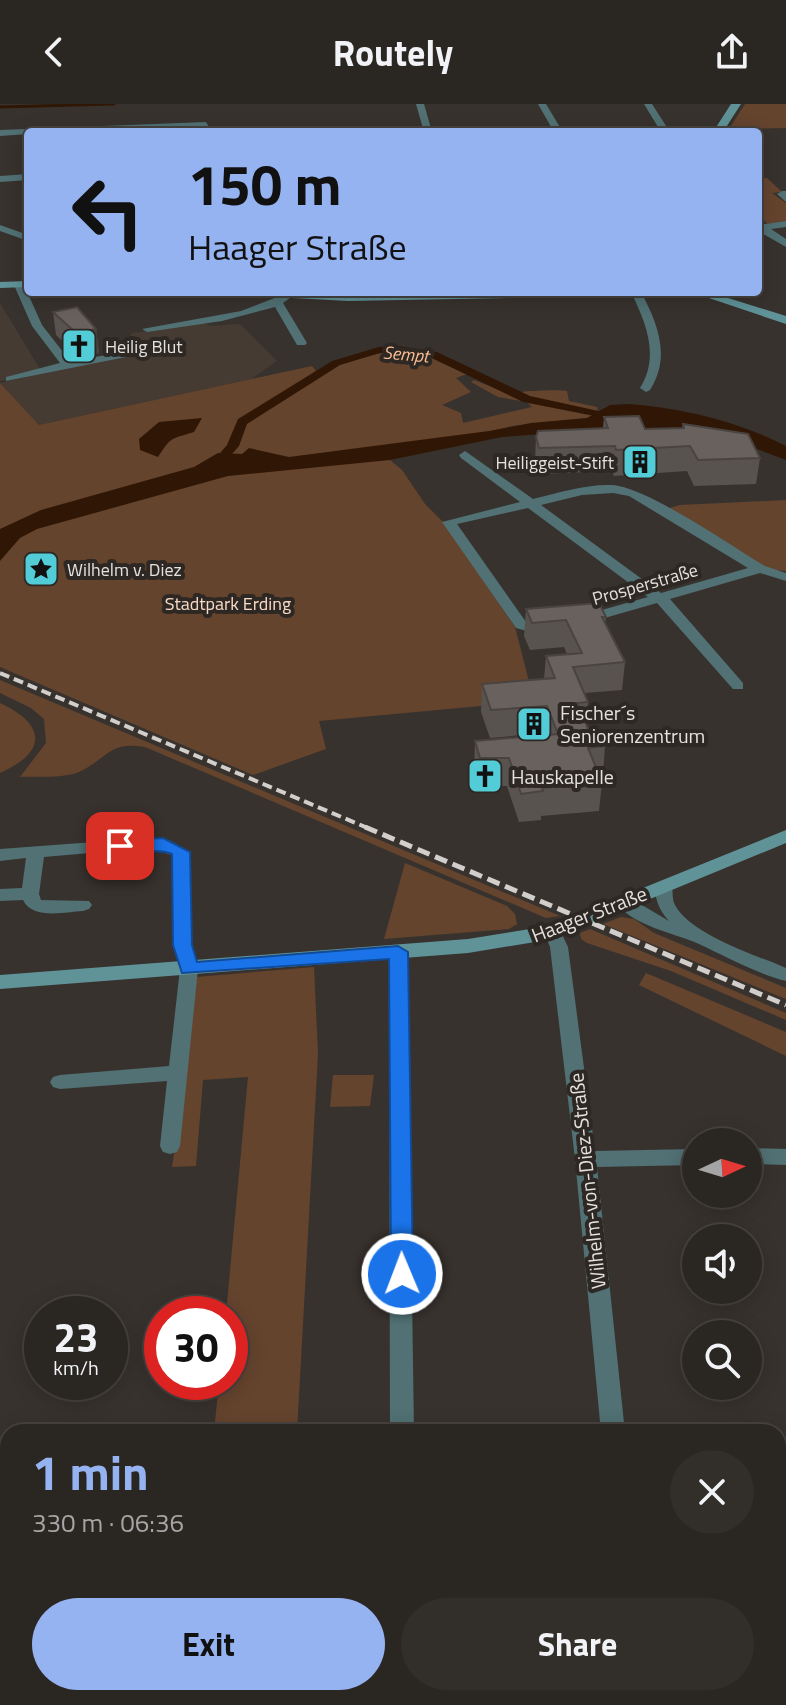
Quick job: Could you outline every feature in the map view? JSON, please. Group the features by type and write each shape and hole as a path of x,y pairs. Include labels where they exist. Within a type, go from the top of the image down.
{"street":[{"path":"420,104 427,128"},
{"path":"542,104 556,128"},
{"path":"648,104 663,128"},
{"path":"721,128 736,104"},
{"path":"114,128 206,124"},
{"path":"0,133 24,132"},
{"path":"0,179 24,177"},
{"path":"762,227 786,224"},
{"path":"0,228 24,237"},
{"path":"762,228 786,244"},
{"path":"0,285 24,284"},
{"path":"28,296 37,326 67,365"},
{"path":"147,329 203,321 291,296"},
{"path":"638,296 653,329 655,347 656,372 646,388"},
{"path":"710,296 786,320"},
{"path":"277,302 301,343"},
{"path":"10,379 67,365 150,351"},
{"path":"465,455 669,605 738,686"},
{"path":"533,503 600,489 633,493 760,569 786,577"},
{"name":"Prosperstraße","path":"533,503 449,522 521,625 527,627 596,618 760,569"},
{"name":"Haager Straße","path":"0,982 398,952 527,939 553,932 786,836"},
{"path":"0,855 148,843 163,844 181,852 183,945 189,969 170,1146"},
{"path":"36,852 30,894 33,903 38,907 83,905"},
{"path":"663,886 669,910 716,945"},
{"path":"0,895 30,894"},
{"path":"624,902 662,925 786,975"},
{"name":"Wilhelm-von-Diez-Straße","path":"553,932 559,947 586,1159 612,1424"},
{"path":"398,952 402,1424"},
{"path":"60,1082 178,1073"},
{"path":"762,1156 786,1157"},
{"path":"586,1159 682,1157"}],"shaded area":[{"path":"0,303 41,371 0,381"},
{"path":"205,323 210,326 240,324 277,361 251,379 39,425 0,383 143,350 130,336 132,333"},
{"path":"629,404 689,412 749,429 786,446 786,460 735,441 588,431 502,437 390,460 228,476 37,529 20,538 0,561 0,529 41,510 194,467 218,453 242,454 249,448 289,457 587,418 610,405"},
{"path":"202,418 194,432 172,440 158,457 140,450 139,439 159,422"}],"green space":[{"path":"745,104 786,104 786,128 730,128"},
{"path":"762,178 767,178 782,192 772,193 786,203 786,221 767,224 762,217"},
{"name":"Stadtpark Erding","path":"397,351 426,356 467,374 456,378 471,392 442,405 461,413 463,423 532,407 527,402 498,397 471,382 474,380 510,394 567,391 569,401 597,407 598,413 587,418 512,426 390,460 402,470 425,504 443,522 515,627 534,701 319,721 326,749 253,775 0,667 0,383 39,425 312,366 317,372 356,357"},
{"path":"786,500 786,571 764,569 663,510 680,505"},
{"path":"0,680 560,916 546,918 145,747 117,748 83,770 69,775 20,777 46,743 44,719 31,708 0,693"},
{"path":"0,703 26,720 35,738 26,756 0,773"},
{"path":"405,863 507,906 515,914 517,924 509,929 384,939"},
{"path":"621,917 634,919 654,933 786,988 786,999 603,924"},
{"path":"590,929 786,1013 786,1020 671,971 587,943 581,939 580,933"},
{"path":"314,967 318,1054 297,1424 215,1424 217,1400 248,1400 248,1296 228,1296 248,1077 203,1080 196,1166 172,1167 189,1055 196,977"},
{"path":"646,973 786,1032 786,1056 639,985"},
{"path":"333,1075 374,1075 370,1106 330,1107"}],"building":[{"path":"77,307 96,329 76,333 53,312"},
{"path":"639,416 645,429 684,428 683,424 748,434 760,458 698,460 690,446 616,450 615,446 539,448 536,437 538,431 608,428 604,417"},
{"path":"599,603 606,617 602,617 625,662 573,667 588,702 577,703 589,731 599,730 605,746 588,748 602,782 542,788 543,791 521,794 509,758 480,758 475,741 558,734 547,706 491,710 482,684 555,678 546,656 582,653 566,620 532,623 526,609"}],"waterway":[{"path":"0,107 114,104"},
{"name":"Sempt","path":"215,466 233,446 242,422 336,363 379,350 398,349 433,354 527,399 620,417"}],"railway":[{"path":"0,673 370,829"},
{"path":"365,827 786,1005"}],"place":[{"name":"Heilig Blut","path":"79,346"},
{"name":"Heiliggeist-Stift","path":"640,462"},
{"name":"Wilhelm v. Diez","path":"41,569"},
{"name":"Fischer´s Seniorenzentrum","path":"534,724"},
{"name":"Hauskapelle","path":"485,776"}],"route":[{"path":"120,846 163,844 181,852 183,945 189,969 398,952 402,1274"}]}
